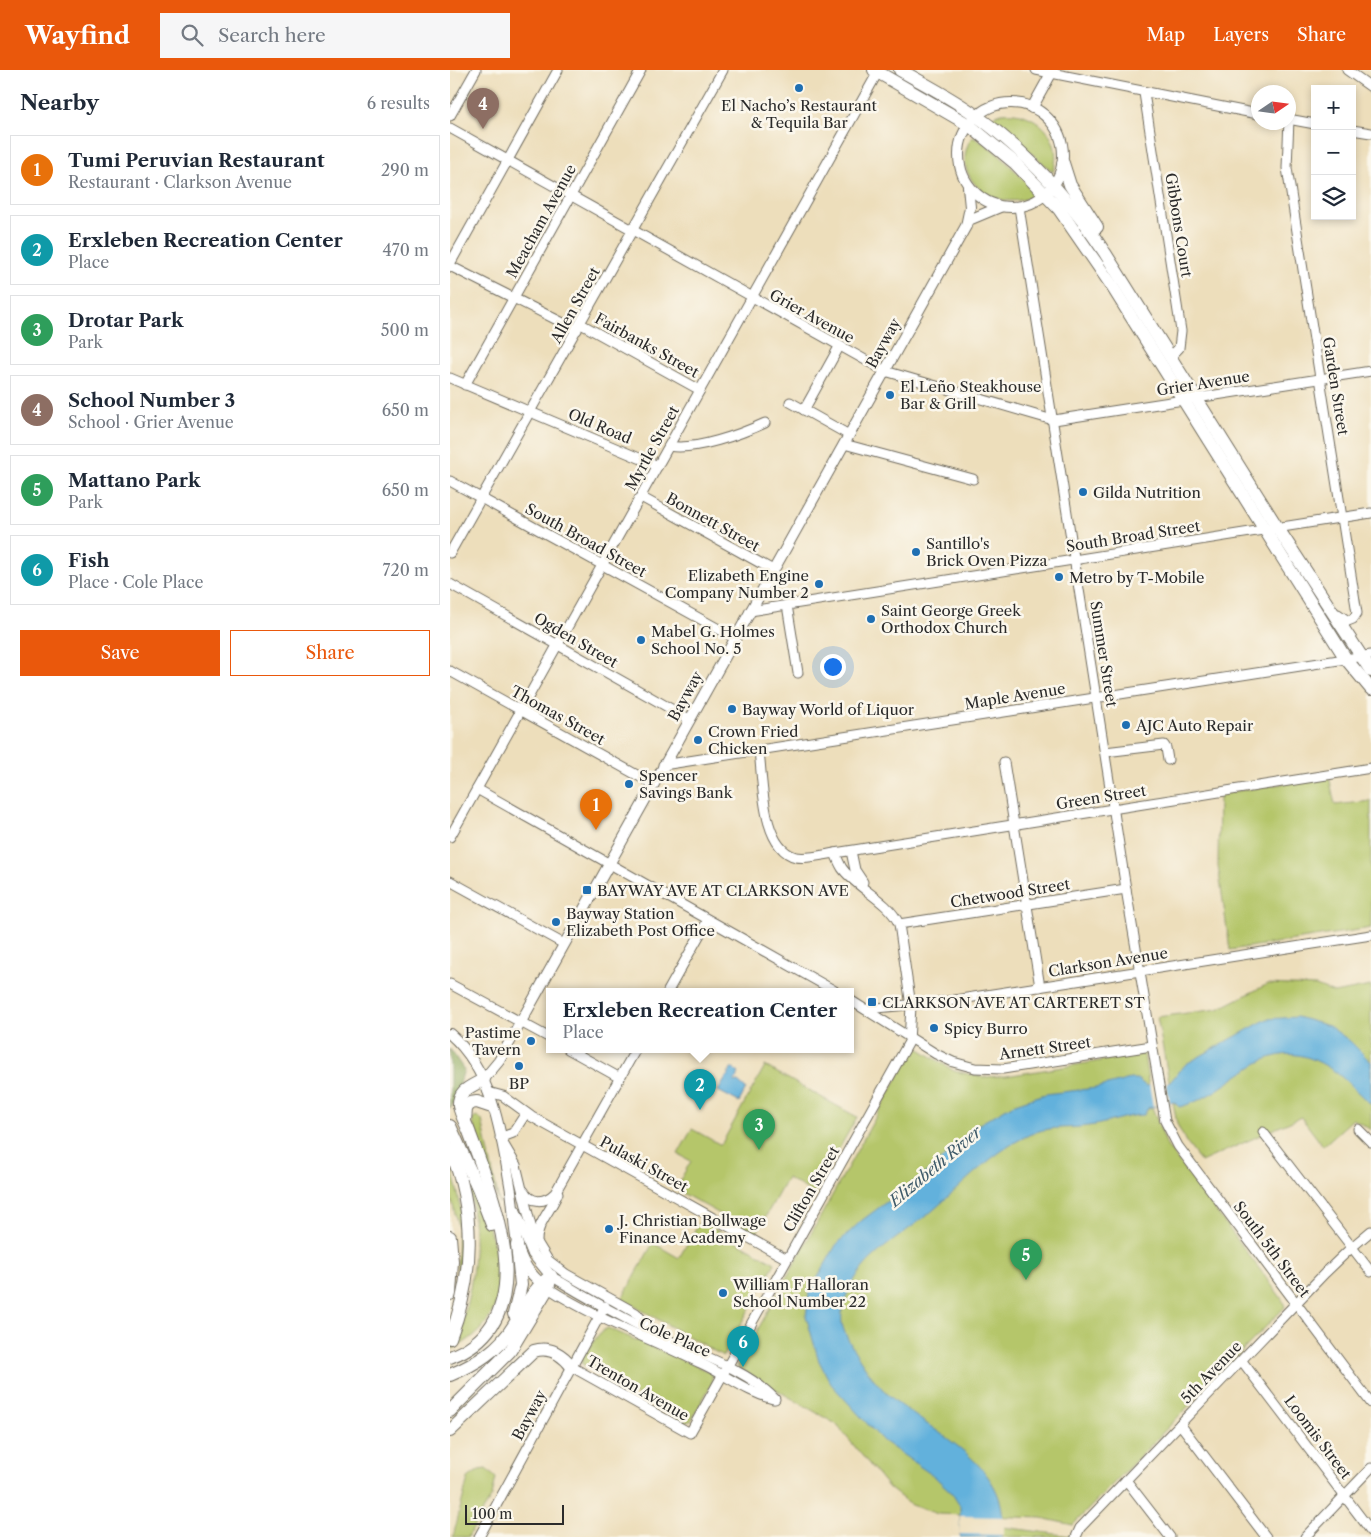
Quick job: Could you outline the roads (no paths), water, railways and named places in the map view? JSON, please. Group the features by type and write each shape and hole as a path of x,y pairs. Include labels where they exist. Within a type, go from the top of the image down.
{"highway":[{"path":"900,70 973,120 1015,162 1075,209 1105,252 1197,398 1346,659 1371,690"},
{"path":"876,71 973,120"},
{"path":"1064,163 1070,185 1101,233 1105,252"},
{"path":"1050,190 1183,400 1271,528 1366,655 1371,671"},
{"path":"450,1357 473,1345 488,1332 498,1313 504,1291 506,1266 501,1233 465,1121 458,1106 460,1096 466,1089 484,1079"},
{"path":"465,1121 466,1109 470,1103 477,1102 492,1107"},
{"path":"450,1126 468,1164 490,1220 499,1251 504,1291"},
{"path":"450,1149 464,1194 469,1247 466,1284 450,1338"},
{"path":"450,1237 452,1274 450,1294"},
{"path":"503,1339 514,1315 520,1293 521,1277 517,1245"},
{"path":"450,1375 485,1357 503,1339 547,1283"},
{"path":"450,1411 510,1350 547,1283"},
{"path":"450,1431 534,1351 546,1349 553,1351 565,1358 572,1367"}],"main road":[{"path":"1032,108 1051,72"},
{"path":"968,187 984,201 1002,207 1019,207 1033,202 1050,190 1064,163 1063,149 1057,131 1048,119 1032,108 1020,103 1006,102 989,107 973,120 963,136 960,155 962,172 968,187 969,220 1002,207"},
{"name":"Bayway","path":"484,1079 499,1060 521,1022 969,220"},
{"path":"450,1034 467,1052 484,1079 500,1138 513,1204 547,1283"},
{"path":"513,1204 513,1227 517,1245 526,1265 547,1283"}],"street":[{"path":"450,116 476,70"},
{"path":"450,265 558,70"},
{"name":"Meacham Avenue","path":"465,385 641,70"},
{"name":"Allen Street","path":"450,553 531,413 723,70"},
{"path":"1036,70 1251,113"},
{"path":"1347,70 1371,87"},
{"name":"Myrtle Street","path":"450,837 752,298 876,71"},
{"name":"Gibbons Court","path":"1144,92 1181,331 1179,348 1170,357"},
{"path":"1296,120 1311,123"},
{"name":"Grier Avenue","path":"450,128 884,371 1054,420 1371,371"},
{"name":"Garden Street","path":"1289,130 1287,168 1358,613 1352,620 1346,621 1325,602"},
{"path":"1356,131 1371,133"},
{"name":"Summer Street","path":"1019,207 1161,1105"},
{"name":"Fairbanks Street","path":"450,265 514,298 579,327 700,390"},
{"path":"804,410 839,347"},
{"name":"Old Road","path":"450,378 658,466"},
{"path":"790,402 847,440 973,479"},
{"path":"669,446 681,449 740,433 765,423"},
{"name":"South Broad Street","path":"450,481 735,638"},
{"name":"Bonnett Street","path":"641,497 773,570"},
{"name":"South Broad Street","path":"750,611 1371,513"},
{"name":"Ogden Street","path":"450,584 689,719"},
{"path":"787,605 798,674"},
{"name":"Maple Avenue","path":"663,765 1366,655"},
{"name":"Thomas Street","path":"450,671 653,784"},
{"path":"1105,752 1164,745 1168,760"},
{"name":"Green Street","path":"759,751 771,833 779,846 797,857 851,851 1371,768"},
{"path":"1004,762 1040,986"},
{"path":"477,789 608,865 830,988"},
{"path":"851,851 855,870 869,891"},
{"path":"835,853 842,869 869,891 896,918 899,924"},
{"path":"450,881 564,944"},
{"name":"Chetwood Street","path":"899,924 1126,889"},
{"path":"670,988 708,920"},
{"name":"Clifton Street","path":"690,1433 910,1042 912,1006 899,924"},
{"name":"Clarkson Avenue","path":"867,1009 912,1006 1371,935"},
{"path":"450,984 546,1036"},
{"path":"854,1002 867,1009"},
{"name":"Arnett Street","path":"867,1009 953,1062 988,1070 1152,1046"},
{"path":"575,1053 620,1078"},
{"path":"537,1242 540,1227 553,1206 559,1188 634,1053"},
{"name":"Pulaski Street","path":"488,1092 500,1095 526,1113 582,1145 788,1259"},
{"name":"South 5th Street","path":"1161,1105 1168,1130 1178,1146 1371,1403"},
{"path":"500,1138 513,1133 526,1113"},
{"path":"1358,1128 1371,1142"},
{"path":"1263,1132 1371,1272"},
{"name":"Cole Place","path":"500,1138 514,1160 537,1242 555,1266 630,1310 653,1332"},
{"path":"522,1186 528,1197 538,1201 549,1199 559,1188"},
{"name":"5th Avenue","path":"1076,1537 1080,1528 1296,1304 1352,1247 1371,1232"},
{"name":"Cole Place","path":"547,1283 600,1317 725,1371 762,1387 775,1399 758,1394 725,1371 605,1306 547,1283"},
{"name":"Bayway","path":"479,1537 605,1306"},
{"name":"Loomis Street","path":"1242,1361 1371,1530"},
{"name":"Trenton Avenue","path":"572,1367 690,1433"},
{"path":"1180,1424 1266,1537"},
{"path":"1305,1537 1371,1468"},
{"path":"1126,1480 1170,1537"}],"water":[{"name":"Elizabeth River","path":"1297,1017 1329,1026 1350,1041 1371,1062 1371,1104 1334,1071 1310,1058 1289,1054 1270,1058 1253,1066 1219,1089 1179,1107 1174,1102 1148,1108 1144,1115 1130,1116 1095,1125 1036,1132 1007,1147 993,1157 931,1212 878,1253 865,1265 854,1280 843,1306 842,1323 847,1337 862,1363 886,1393 968,1455 984,1472 996,1491 1002,1512 1001,1537 960,1537 960,1506 951,1492 935,1477 883,1441 831,1384 819,1361 806,1316 809,1293 836,1245 861,1221 936,1165 974,1127 1012,1105 1045,1094 1096,1088 1130,1079 1137,1079 1146,1086 1169,1083 1186,1064 1267,1019"},
{"path":"732,1068 739,1073 734,1082 738,1082 746,1089 739,1102 718,1091"}],"place":[{"name":"El Nacho’s Restaurant & Tequila Bar","path":"799,88"},
{"name":"School Number 3","path":"483,129"},
{"name":"El Leño Steakhouse Bar & Grill","path":"890,395"},
{"name":"Gilda Nutrition","path":"1083,492"},
{"name":"Santillo's Brick Oven Pizza","path":"916,552"},
{"name":"Metro by T-Mobile","path":"1059,577"},
{"name":"Elizabeth Engine Company Number 2","path":"819,584"},
{"name":"Saint George Greek Orthodox Church","path":"871,619"},
{"name":"Mabel G. Holmes School No. 5","path":"641,640"},
{"name":"Bayway World of Liquor","path":"732,709"},
{"name":"AJC Auto Repair","path":"1126,725"},
{"name":"Crown Fried Chicken","path":"698,740"},
{"name":"Spencer Savings Bank","path":"629,784"},
{"name":"Tumi Peruvian Restaurant","path":"596,830"},
{"name":"BAYWAY AVE AT CLARKSON AVE","path":"587,890"},
{"name":"Bayway Station Elizabeth Post Office","path":"556,922"},
{"name":"CLARKSON AVE AT CARTERET ST","path":"872,1002"},
{"name":"Spicy Burro","path":"934,1028"},
{"name":"Pastime Tavern","path":"531,1041"},
{"name":"BP","path":"519,1066"},
{"name":"Erxleben Recreation Center","path":"700,1110"},
{"name":"Drotar Park","path":"759,1150"},
{"name":"J. Christian Bollwage Finance Academy","path":"609,1229"},
{"name":"Mattano Park","path":"1026,1280"},
{"name":"William F Halloran School Number 22","path":"723,1293"},
{"name":"Fish","path":"743,1367"}]}
